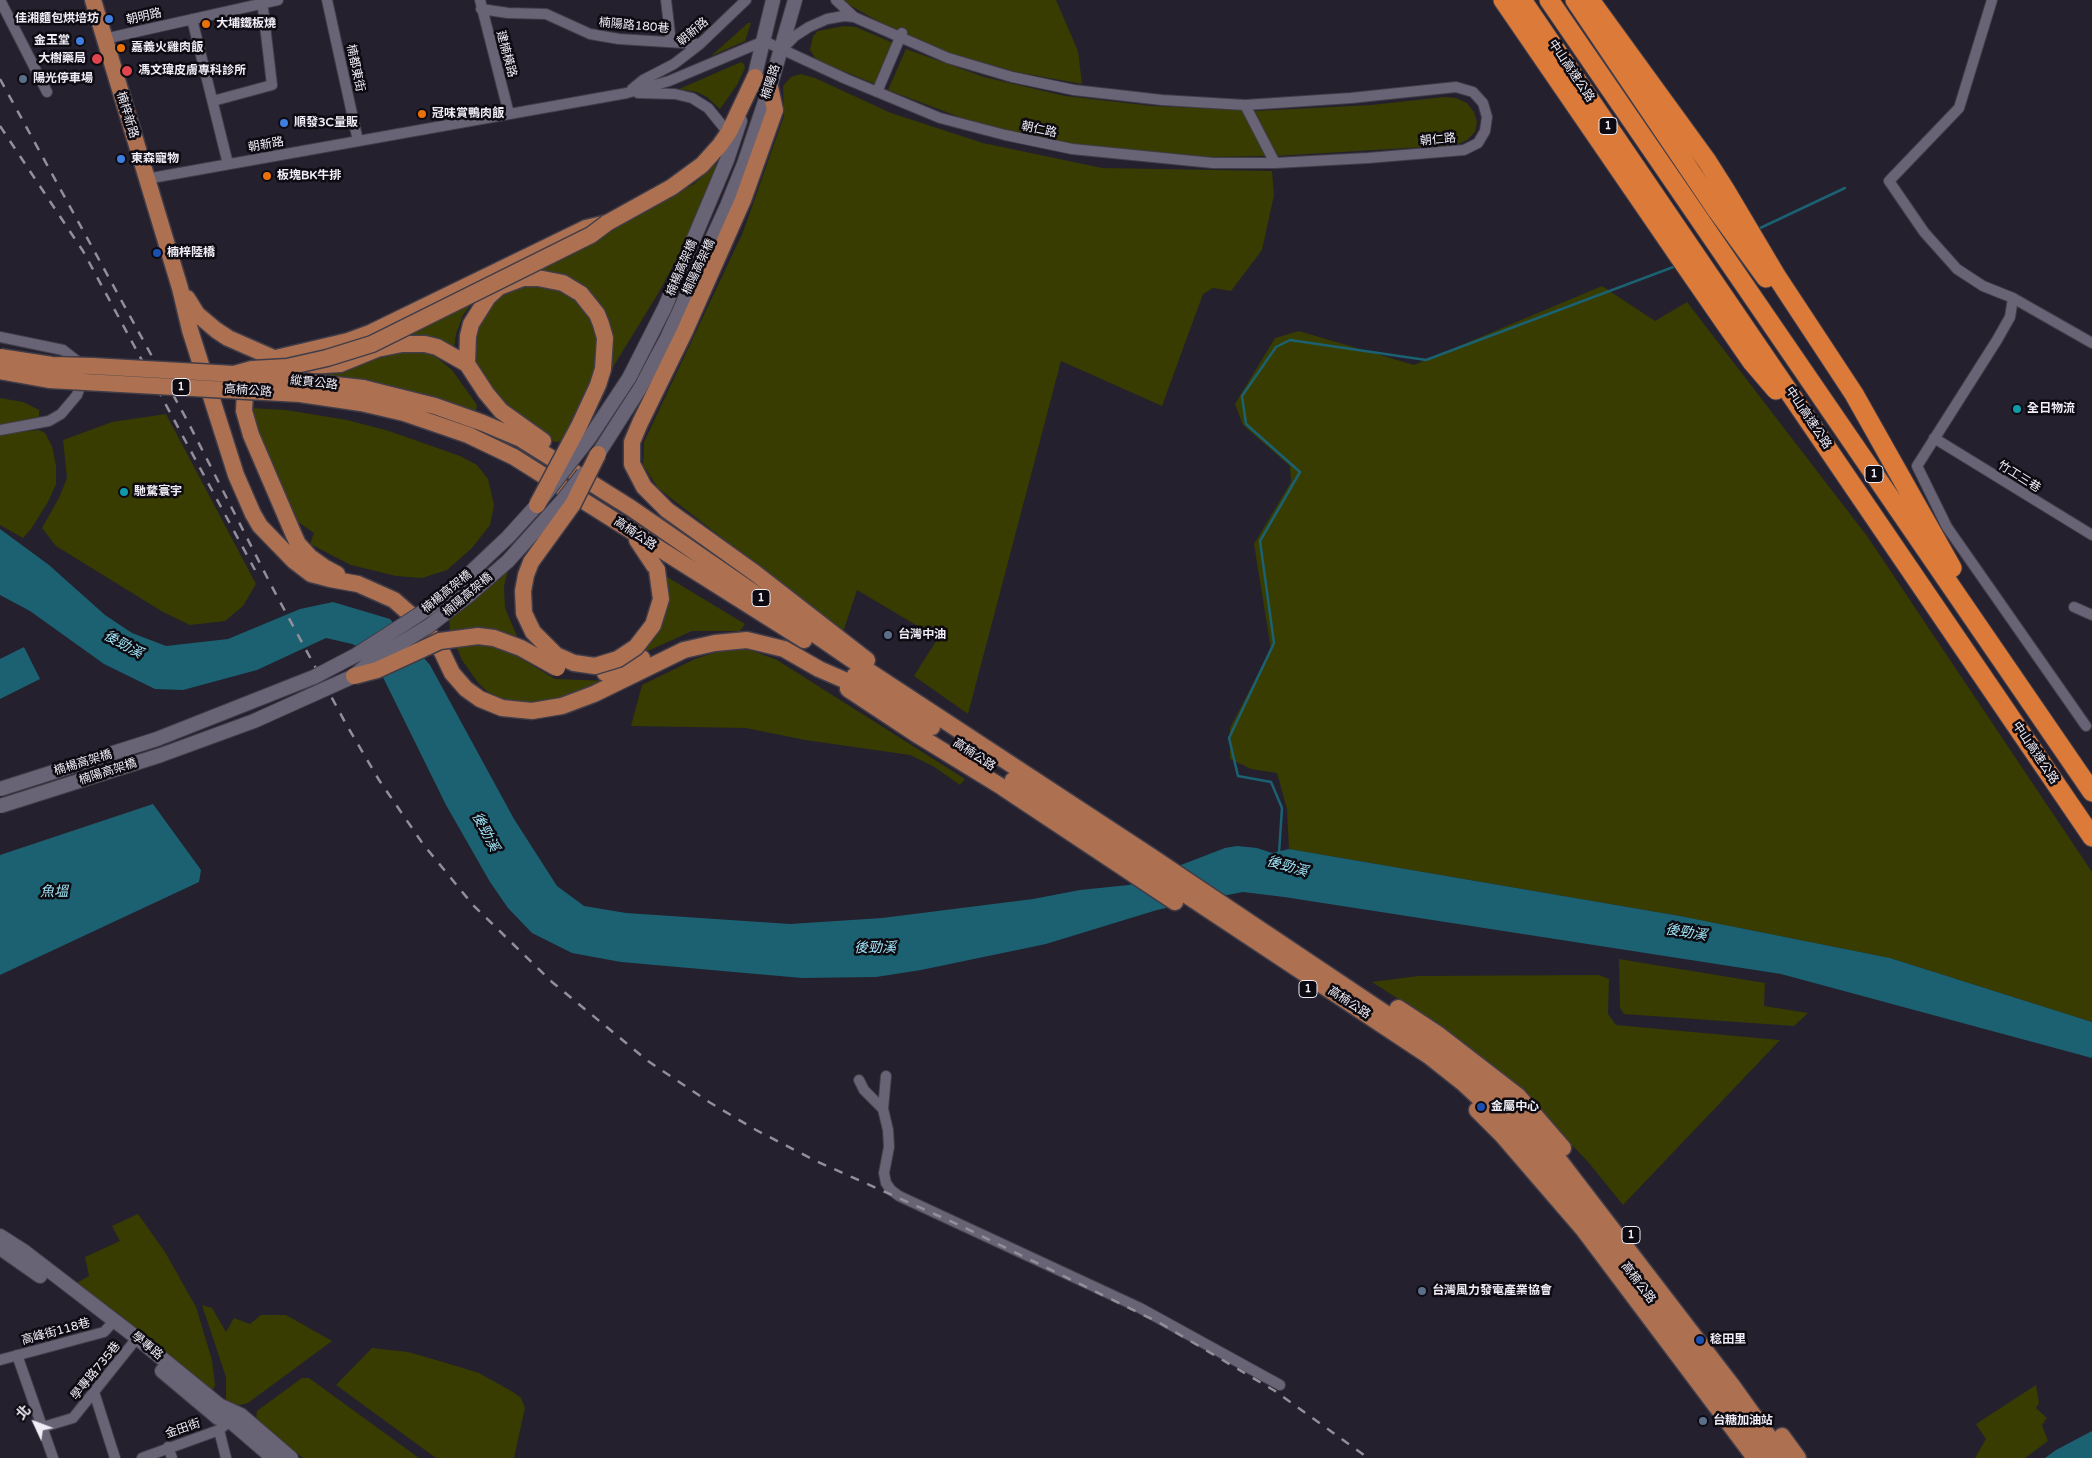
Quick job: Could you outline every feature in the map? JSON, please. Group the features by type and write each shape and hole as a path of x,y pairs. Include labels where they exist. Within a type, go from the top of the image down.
{"highway":[{"path":"1488,0 1547,81 1638,198 1690,260"},
{"path":"1503,0 1638,198"},
{"name":"中山高速公路","path":"1522,0 1690,260 1752,362 1860,495 2092,837"},
{"name":"中山高速公路","path":"1549,0 2092,792"},
{"path":"1576,0 1854,394 2026,697"},
{"path":"1590,0 1707,161 1743,235"}],"main road":[{"name":"楠梓新路","path":"93,0 180,288"},
{"path":"234,374 252,369 287,367 327,358 372,344 591,235 607,223 672,187 711,156 731,136 755,77"},
{"path":"770,87 775,110 743,200 685,331 632,442 632,464 644,487 667,510 755,573 852,654 879,672 898,699"},
{"path":"607,223 586,228 370,333 348,341 276,358 254,379 245,392 244,411 251,435 298,544 319,564 394,600 419,622 442,652 452,673 473,695 490,704 512,711 532,712 562,706 594,694 684,650 715,643 747,640"},
{"path":"467,364 468,336 471,324 488,296 499,287 524,278 538,278 563,283 581,294 602,324 605,338 603,369 598,385 579,426 537,505"},
{"path":"180,288 197,314 216,330 228,338 292,365 331,365 390,346 415,343 437,347 467,364 486,393 501,411 549,445 589,482"},
{"path":"180,288 190,330 236,475 260,526 286,554 311,574 358,584"},
{"name":"高楠公路","path":"0,357 52,365 234,374"},
{"name":"高楠公路","path":"0,371 49,380 362,396 435,406 521,439 852,654 898,699 1002,787 1142,858 1213,906 1434,1046 1471,1074 1523,1122 1552,1152 1579,1185 1784,1458"},
{"name":"縱貫公路","path":"234,374 362,396"},
{"name":"高楠公路","path":"362,396 468,435 514,458 631,532 824,663 898,699 1142,858 1429,1056 1463,1082 1502,1118 1570,1193 1769,1458"},
{"path":"598,454 573,504 531,562 526,575 523,591 524,613 533,632 546,648 556,655 569,662 584,666 595,666 618,659 636,647 653,625 661,598 657,570 631,532"},
{"path":"354,676 377,670 440,641 478,636 494,638 520,648 570,673 586,675 604,673 622,667 678,641 693,636 717,634 784,649 824,663 858,686 898,699"},
{"name":"高楠公路","path":"1213,906 1424,1066 1480,1112 1535,1172 1583,1229 1755,1458"},
{"name":"高楠公路","path":"1213,906 1344,975 1439,1035 1518,1096 1609,1206 1798,1458"}],"street":[{"path":"0,0 46,92"},
{"name":"朝明路","path":"104,39 278,0"},
{"name":"楠都東街","path":"327,0 358,141"},
{"path":"666,0 671,42"},
{"name":"朝新路","path":"627,93 644,80 674,64 700,44 746,0"},
{"name":"楠陽路","path":"755,77 774,0"},
{"name":"楠陽路","path":"744,164 782,49 795,0"},
{"name":"朝仁路","path":"764,41 940,118 1005,135 1072,149 1213,163 1275,163 1464,150 1478,143 1485,131 1487,117 1483,104 1472,92 1456,87 1352,98 1245,106 1162,100 1074,90 1012,77 948,58 854,17 836,0"},
{"path":"1992,0 1959,108 1889,181 1924,232 1956,269 1983,286 2013,298 2092,343"},
{"path":"212,102 272,85 263,2"},
{"name":"楠陽路180巷","path":"480,5 508,14 540,13 590,34 619,39 700,44"},
{"name":"建楠橫路","path":"480,5 508,114"},
{"path":"782,49 795,36 809,27 844,16 854,17"},
{"path":"192,20 228,164"},
{"path":"877,92 901,36"},
{"name":"朝新路","path":"146,179 627,93 678,77 764,41"},
{"name":"朝新路","path":"627,93 675,94 692,98 708,108 731,136"},
{"path":"1245,106 1275,163"},
{"name":"楠楊高架橋","path":"0,789 157,739 314,677 356,655 429,608 455,587 508,537 537,505 590,437 629,378 665,307 727,160 731,136"},
{"name":"楠陽高架橋","path":"0,806 170,752 254,721 354,676 370,662 430,626 468,596 508,561 562,501 598,454 640,388 667,338 714,236 744,164"},
{"path":"2013,298 2010,317 1918,466 1947,527 2086,726"},
{"path":"0,337 51,346 70,354 79,366 82,382 71,405 61,414 49,421 0,430"},
{"name":"竹工三巷","path":"1934,438 2092,535"},
{"path":"2074,607 2092,615"},
{"path":"886,1076 883,1109 889,1147 884,1173 886,1183 899,1196 1140,1308 1280,1385"},
{"path":"859,1080 864,1090 883,1109"},
{"name":"學專路","path":"0,1236 25,1252 111,1324"},
{"name":"學專路","path":"0,1248 111,1324 219,1406 240,1415 291,1458"},
{"name":"高峰街118巷","path":"0,1360 104,1332 111,1324"},
{"name":"學專路","path":"135,1342 218,1418 224,1426 273,1458"},
{"name":"學專路735巷","path":"43,1427 72,1418 135,1342"},
{"path":"17,1356 53,1458"},
{"path":"94,1392 114,1458"},
{"path":"224,1426 226,1458"},
{"name":"金田街","path":"142,1458 224,1426"},
{"path":"168,1447 172,1458"}],"shaded area":[{"path":"845,0 1056,0 1078,51 1082,84 1016,72 950,53 881,23 848,4"},
{"path":"748,23 751,23 745,41 711,56"},
{"path":"844,26 856,27 893,43 875,84 816,59 810,50 813,36 818,31"},
{"path":"906,49 984,77 1065,96 1152,106 1243,110 1266,156 1209,157 1066,144 978,124 888,90"},
{"path":"741,62 745,68 737,85 720,109 707,97 697,92 679,89"},
{"path":"801,74 815,78 891,113 983,143 1102,168 1272,171 1274,195 1262,250 1231,291 1213,288 1203,294 1162,406 1061,361 968,714 914,676 938,638 857,590 843,632 658,488 643,465 644,442 743,232 784,116 783,86 791,77"},
{"path":"1444,97 1456,98 1467,103 1474,112 1477,122 1475,132 1467,140 1456,145 1277,156 1255,111 1371,105"},
{"path":"717,163 714,176 685,243 659,292 599,390 561,441 555,442 543,435 504,406 475,366 474,333 483,310 508,287 694,184"},
{"path":"1602,286 1655,321 1687,302 1867,536 2092,872 2092,1022 1890,958 1680,916 1289,849 1287,809 1277,773 1251,769 1230,759 1230,728 1271,649 1254,544 1291,482 1290,466 1243,425 1235,404 1275,338 1299,331 1414,365"},
{"path":"476,298 463,315 456,334 454,349 368,348"},
{"path":"416,350 435,356 452,370 477,405 474,412 382,388 313,374 331,373 361,360 392,351"},
{"path":"0,398 23,402 39,410 39,419 0,427"},
{"path":"250,408 286,410 347,420 389,431 460,456 477,465 488,479 494,505 490,525 472,548 447,570 422,578 396,576 351,565 310,544 314,533 298,522 289,506 262,450"},
{"path":"166,414 256,584 243,606 225,621 190,625 163,612 56,546 42,528 59,498 67,478 63,440 112,422"},
{"path":"39,430 45,433 52,446 56,466 56,484 48,502 23,538 0,525 0,434"},
{"path":"510,563 504,586 505,608 520,643 450,632 449,617"},
{"path":"664,575 745,624 740,631 692,631 619,664 645,643"},
{"path":"455,643 476,643 503,648 555,679 610,681 543,706 499,702 479,684 462,660"},
{"path":"722,650 750,650 777,660 965,779 960,785 933,766 910,755 805,740 746,728 631,726 642,685 695,659"},
{"path":"1619,959 1765,983 1764,1006 1808,1013 1794,1026 1624,1014 1620,1008"},
{"path":"1599,975 1609,979 1608,1014 1616,1025 1780,1040 1623,1205 1589,1163 1515,1085 1450,1032 1372,982 1418,976"},
{"path":"138,1214 165,1252 196,1307 212,1360 215,1385 211,1391 73,1285 89,1276 85,1257 120,1241 112,1226"},
{"path":"202,1305 212,1308 226,1332 234,1318 250,1324 261,1315 286,1315 332,1341 248,1403 240,1405 230,1404 226,1399 226,1377"},
{"path":"372,1348 408,1352 479,1373 521,1398 525,1408 514,1458 436,1458 336,1385"},
{"path":"302,1378 309,1378 419,1458 303,1458 256,1420 257,1411"},
{"path":"2036,1385 2039,1403 2036,1408 2047,1418 2042,1425 2048,1441 2025,1458 1975,1458 1986,1439 1976,1424"}],"water":[{"name":"後勁溪","path":"0,529 49,565 105,615 132,633 166,646 228,639 300,609 333,602 390,619 430,665 514,819 557,886 584,906 626,913 790,924 882,918 1033,899 1080,890 1129,885 1225,848 1237,846 1257,848 1272,853 1289,849 1680,916 1890,958 2092,1022 2092,1058 1781,974 1243,892 1157,910 1046,944 921,970 876,977 802,978 621,962 572,953 532,933 508,908 490,882 446,805 371,653 352,644 326,638 257,670 183,690 155,689 104,664 30,611 0,595"},
{"path":"24,647 40,679 0,699 0,659"},
{"name":"魚塭","path":"153,804 201,870 199,882 0,975 0,855"},
{"path":"2092,1431 2092,1458 2045,1458 2056,1450"}],"waterway":[{"path":"1756,230 1845,188"},
{"path":"1279,853 1282,808 1271,782 1238,776 1229,738 1274,643 1260,541 1300,472 1246,424 1242,396 1276,347 1290,340 1426,360 1676,266"}],"railway":[{"path":"0,79 188,422 271,585 346,724 379,780 423,844 473,905 552,982 648,1061 709,1102 756,1130 816,1161 959,1225 1160,1323 1275,1391 1368,1458"},
{"path":"0,126 83,251 255,570"}],"place":[{"name":"佳湘麵包烘培坊","path":"109,19"},
{"name":"大埔鐵板燒","path":"206,24"},
{"name":"金玉堂","path":"80,41"},
{"name":"嘉義火雞肉飯","path":"121,48"},
{"name":"大樹藥局","path":"97,59"},
{"name":"馮文瑋皮膚專科診所","path":"127,71"},
{"name":"陽光停車場","path":"23,79"},
{"name":"冠味賞鴨肉飯","path":"422,114"},
{"name":"順發3C量販","path":"284,123"},
{"name":"東森寵物","path":"121,159"},
{"name":"板塊BK牛排","path":"267,176"},
{"name":"楠梓陸橋","path":"157,253"},
{"name":"全日物流","path":"2017,409"},
{"name":"馳騖寰宇","path":"124,492"},
{"name":"台灣中油","path":"888,635"},
{"name":"金屬中心","path":"1481,1107"},
{"name":"台灣風力發電產業協會","path":"1422,1291"},
{"name":"稔田里","path":"1700,1340"},
{"name":"台糖加油站","path":"1703,1421"}]}
